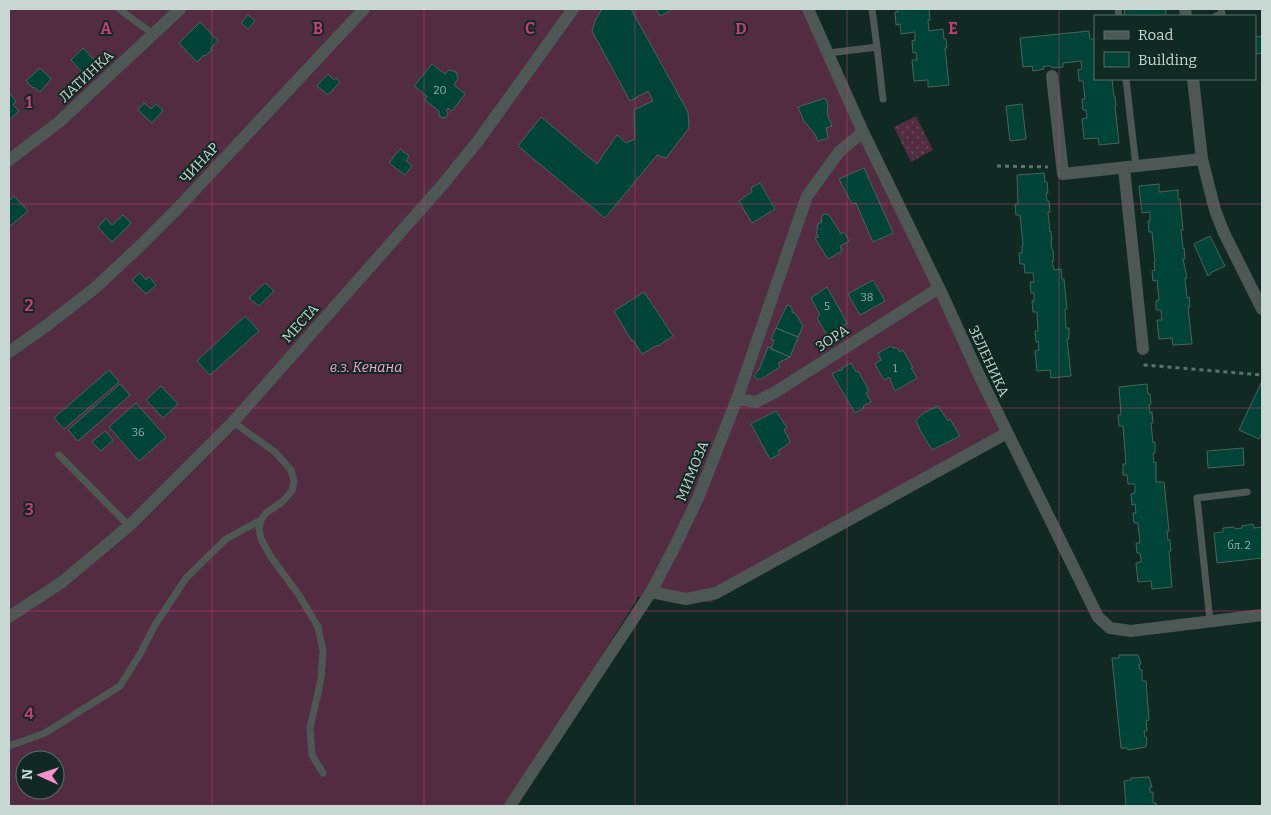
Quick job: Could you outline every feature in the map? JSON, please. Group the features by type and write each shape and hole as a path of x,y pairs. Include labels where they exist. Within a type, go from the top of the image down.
{"street":[{"name":"ЛАТИНКА","path":"9,160 59,122 180,9"},
{"name":"ЧИНАР","path":"9,352 94,288 141,245 364,9"},
{"name":"МЕСТА","path":"9,617 62,582 129,526 233,422 444,183 478,141 573,9"},
{"name":"ЗЕЛЕНИКА","path":"808,9 863,132 1007,433 1098,617 1110,628 1131,631 1262,615"},
{"path":"1052,76 1063,174 1202,159"},
{"path":"1193,80 1202,159 1214,210 1262,309"},
{"name":"МИМОЗА","path":"510,806 651,592 698,498 737,399 807,196 839,152 863,132"},
{"path":"1130,167 1142,349"},
{"name":"ЗОРА","path":"737,399 756,402 778,391 939,288"},
{"path":"651,592 686,599 716,593 1007,433"}],"lane":[{"path":"119,9 153,34"},
{"path":"872,9 883,99"},
{"path":"829,53 877,47"},
{"path":"1126,80 1130,167"},
{"path":"233,422 275,452 291,470 294,481 292,491 282,502 266,513 261,520 259,529 261,539 271,557 299,595 318,627 323,651 321,679 310,728 312,755 323,773"},
{"path":"59,455 129,526"},
{"path":"1210,621 1197,498 1247,492"},
{"path":"9,746 45,733 120,686 155,625 186,578 226,539 261,520"}],"path":[{"path":"997,166 1054,168 1063,174"},
{"path":"1142,349 1145,365 1262,375"}],"green space":[{"name":"в.з. Кенана","path":"9,9 808,9 1007,433 711,602 638,597 510,806 9,806"},
{"path":"916,116 933,150 911,162 894,127"}],"building":[{"path":"602,9 631,9 688,112 689,128 666,158 657,155 605,218 518,146 541,117 597,164 617,135 626,143 635,139 634,110 653,101 648,91 630,101 592,31"},
{"path":"656,9 671,9 660,16"},
{"path":"898,9 929,9 929,31 943,29 947,48 945,48 949,85 928,87 928,80 914,81 912,60 917,60 916,52 913,53 912,41 915,40 915,32 901,34 900,24 896,25 895,12 898,12"},
{"path":"1124,9 1166,9 1166,15 1125,15"},
{"path":"248,15 255,21 248,29 241,23"},
{"path":"200,22 218,41 211,48 212,50 197,62 179,43"},
{"path":"1089,31 1090,39 1094,39 1094,80 1112,80 1119,143 1099,145 1098,138 1084,139 1082,119 1087,118 1086,110 1083,110 1082,99 1085,99 1083,81 1079,81 1078,70 1082,69 1081,61 1063,63 1063,67 1052,68 1047,66 1043,67 1044,69 1033,71 1032,66 1023,67 1020,38"},
{"path":"1262,36 1262,53 1256,54 1256,37"},
{"path":"83,48 95,61 83,73 71,60"},
{"path":"432,64 445,74 449,70 456,72 458,78 454,85 465,94 452,111 448,108 446,110 448,113 444,118 439,116 439,111 425,100 427,96 414,86"},
{"path":"40,68 51,79 40,92 26,81"},
{"path":"328,74 334,80 336,78 340,82 328,95 317,86"},
{"path":"9,95 16,101 13,105 19,111 10,119"},
{"path":"825,98 828,105 827,114 832,126 826,128 828,138 818,141 815,134 804,121 798,107"},
{"path":"144,103 151,109 156,104 163,110 152,123 138,110"},
{"path":"1022,104 1026,139 1010,141 1006,106"},
{"path":"400,149 409,156 406,161 412,166 405,175 389,163"},
{"path":"864,168 893,233 873,242 856,203 852,204 839,179"},
{"path":"1044,173 1045,182 1047,182 1048,193 1046,193 1050,212 1048,212 1054,261 1052,261 1054,270 1061,269 1062,279 1064,279 1067,309 1065,309 1066,328 1069,328 1069,339 1067,339 1071,376 1051,378 1050,370 1037,371 1035,351 1039,350 1035,331 1038,331 1037,312 1033,312 1032,301 1034,301 1034,293 1031,293 1030,282 1034,282 1033,273 1025,273 1024,264 1020,264 1019,253 1022,253 1023,245 1020,215 1016,215 1015,204 1018,204 1017,175"},
{"path":"760,183 775,209 752,223 739,201 752,192 751,188"},
{"path":"1159,184 1159,192 1178,190 1178,199 1180,199 1183,230 1181,230 1185,259 1183,259 1187,278 1185,278 1187,298 1189,297 1190,307 1188,307 1192,344 1173,345 1172,338 1159,339 1157,320 1162,320 1161,310 1156,310 1156,301 1159,300 1157,280 1153,281 1152,271 1155,270 1155,262 1152,232 1149,232 1148,221 1150,221 1150,212 1142,213 1139,186"},
{"path":"14,196 28,211 10,226 9,201"},
{"path":"825,214 829,215 841,234 844,232 849,241 840,246 842,251 828,259 815,238 818,237 817,225 822,222 821,217"},
{"path":"123,215 131,223 112,242 98,227 106,218 112,225"},
{"path":"1210,236 1225,266 1210,273 1208,276 1194,244"},
{"path":"140,273 146,280 149,277 156,285 146,294 132,280"},
{"path":"873,280 885,301 860,315 848,294"},
{"path":"265,283 274,291 259,306 249,298"},
{"path":"827,287 847,323 827,335 817,318 820,315 811,298"},
{"path":"644,292 673,336 642,354 614,311"},
{"path":"787,305 790,306 792,312 796,314 803,326 798,337 776,328"},
{"path":"245,316 259,331 210,375 197,361"},
{"path":"776,328 798,337 790,357 771,349 774,340 771,339"},
{"path":"891,346 897,348 900,352 903,350 917,378 895,391 889,377 884,380 875,364 881,360 878,353"},
{"path":"768,347 790,357 778,363 780,367 761,379 757,379 754,376 759,370"},
{"path":"851,363 856,372 858,371 869,391 866,393 871,402 855,413 832,374"},
{"path":"109,370 119,382 64,429 54,418"},
{"path":"1262,381 1262,433 1259,439 1239,430"},
{"path":"120,384 130,395 78,441 68,430"},
{"path":"1147,384 1148,394 1150,394 1150,413 1152,412 1153,443 1155,442 1155,453 1153,453 1154,463 1156,462 1156,482 1164,482 1169,531 1167,531 1171,551 1169,551 1172,587 1152,589 1151,581 1138,582 1136,563 1141,562 1141,558 1140,553 1137,553 1136,543 1140,543 1138,523 1134,523 1133,513 1136,513 1135,504 1132,505 1131,494 1135,493 1135,484 1128,484 1127,475 1123,475 1123,464 1126,464 1123,426 1119,426 1118,415 1121,415 1119,387"},
{"path":"161,386 178,404 163,418 146,400"},
{"path":"136,403 166,437 139,461 109,427"},
{"path":"938,406 948,421 950,419 960,436 932,450 916,420 924,413"},
{"path":"776,411 787,428 784,430 790,441 778,451 780,454 770,459 751,424"},
{"path":"105,431 113,440 101,451 92,442"},
{"path":"1243,448 1244,465 1208,468 1207,451"},
{"path":"1253,524 1254,528 1262,527 1262,558 1217,563 1214,533 1223,532 1223,528 1234,527 1235,529"},
{"path":"1119,655 1138,655 1141,664 1139,664 1140,670 1142,670 1142,681 1146,681 1149,720 1146,721 1147,731 1144,731 1147,738 1146,747 1128,750 1127,748 1121,748 1112,658 1119,658"},
{"path":"1149,777 1152,787 1150,787 1150,792 1153,792 1153,803 1156,803 1157,806 1126,806 1124,781 1131,780 1131,778"}]}
